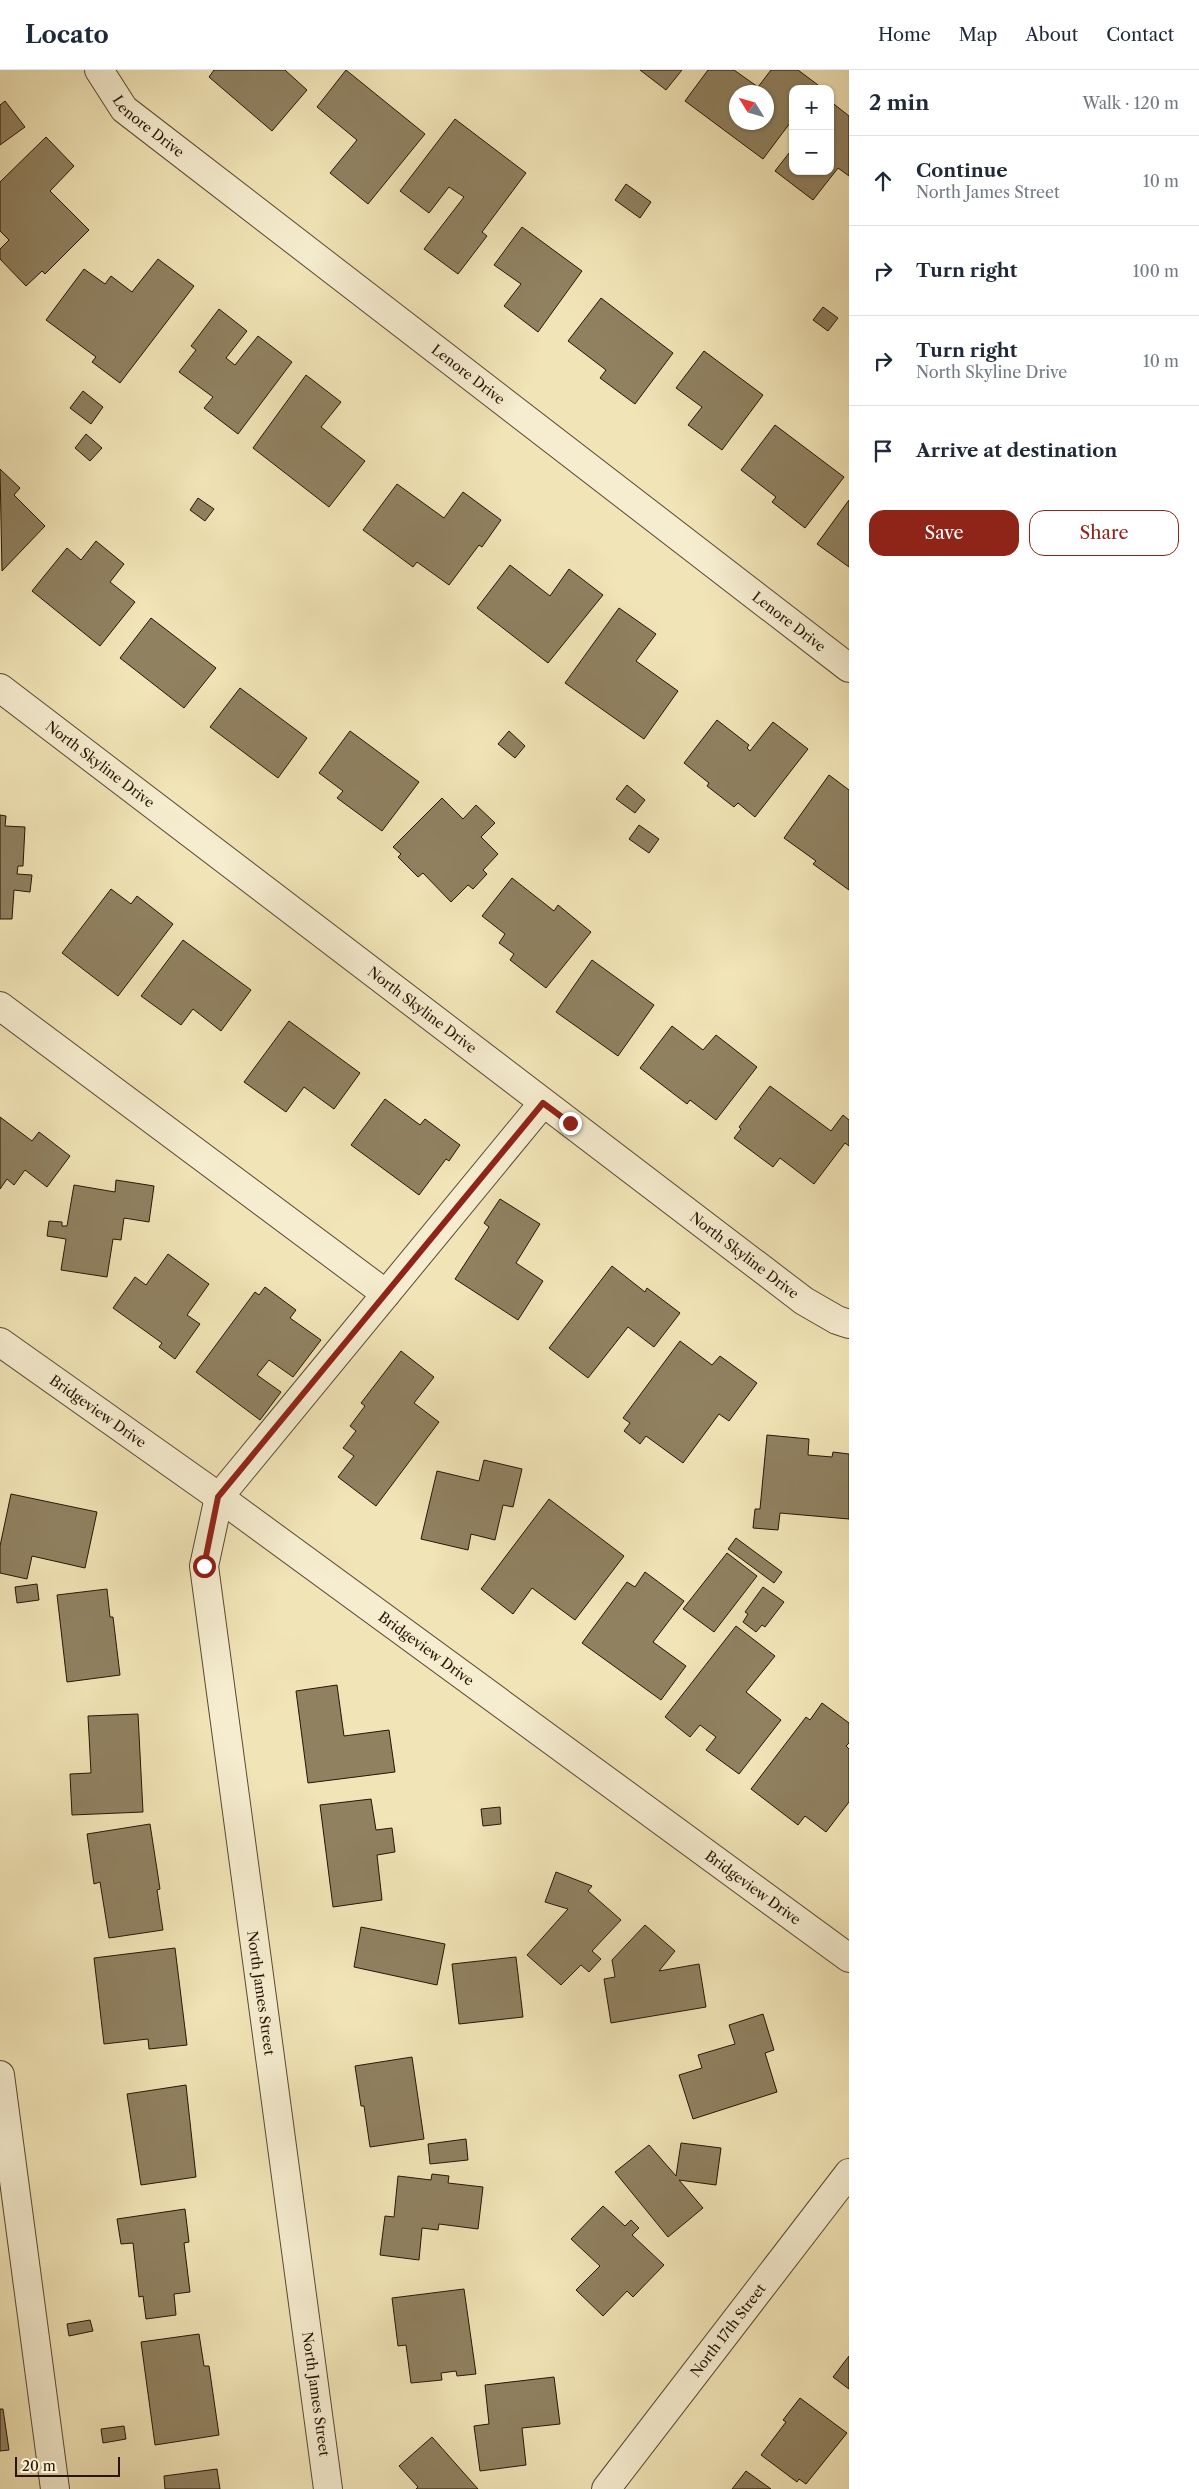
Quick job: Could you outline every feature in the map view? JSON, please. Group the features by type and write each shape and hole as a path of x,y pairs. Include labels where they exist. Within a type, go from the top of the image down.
{"street":[{"name":"Lenore Drive","path":"99,70 124,109 849,668"},
{"name":"North Skyline Drive","path":"0,688 804,1301 837,1320 849,1324"},
{"path":"0,1006 386,1294"},
{"path":"218,1497 543,1103"},
{"name":"Bridgeview Drive","path":"0,1342 218,1497 849,1958"},
{"name":"North James Street","path":"218,1497 204,1566 328,2489"},
{"path":"0,2075 55,2489"},
{"name":"North 17th Street","path":"606,2489 849,2172"}],"building":[{"path":"214,70 285,70 307,90 272,131 209,77"},
{"path":"346,70 425,134 368,204 330,173 357,140 317,107"},
{"path":"640,70 682,70 666,90"},
{"path":"708,70 734,70 755,85 729,85 729,130 774,130 774,85 760,85 771,70 798,70 818,85 789,85 789,124 763,159 685,101"},
{"path":"5,101 25,127 0,145 0,105"},
{"path":"834,104 849,116 849,176 838,168 834,173"},
{"path":"455,119 526,173 482,232 487,236 458,274 424,249 464,197 449,187 429,213 400,191"},
{"path":"46,137 74,166 50,191 89,230 45,274 42,271 26,286 0,259 0,249 9,240 0,231 0,182"},
{"path":"789,153 789,175 833,175 813,200 775,171"},
{"path":"626,184 651,202 640,218 615,200"},
{"path":"522,227 582,271 538,332 504,306 521,284 494,265"},
{"path":"158,259 194,286 120,383 92,362 96,357 46,320 84,269 105,284 111,276 132,292"},
{"path":"601,298 673,353 635,404 600,378 606,370 568,341"},
{"path":"823,307 838,318 828,331 813,320"},
{"path":"219,309 247,331 226,358 235,365 258,336 292,362 238,434 204,408 213,397 179,372 196,350 191,346"},
{"path":"704,351 763,395 722,450 688,425 702,407 676,388"},
{"path":"306,375 341,402 321,427 365,461 329,507 253,448"},
{"path":"83,391 103,407 91,424 70,408"},
{"path":"775,425 844,477 805,528 772,502 776,497 741,470"},
{"path":"86,434 102,448 90,461 75,448"},
{"path":"0,469 20,488 14,495 45,526 2,571"},
{"path":"397,484 444,518 463,492 501,520 482,547 479,545 449,585 417,562 413,567 363,530"},
{"path":"198,498 214,509 205,521 190,510"},
{"path":"849,500 849,567 817,544"},
{"path":"96,541 124,564 110,582 135,602 100,646 32,591 67,548 81,560"},
{"path":"510,565 550,596 569,569 603,595 548,663 477,608"},
{"path":"619,608 656,634 636,661 678,691 644,739 565,683"},
{"path":"151,618 216,668 184,708 120,658"},
{"path":"240,688 307,738 278,778 210,727"},
{"path":"717,720 749,745 747,748 750,751 773,722 808,749 755,817 738,803 734,807 707,786 709,783 684,763"},
{"path":"350,731 419,782 382,831 337,798 343,791 319,773"},
{"path":"509,731 525,746 515,758 498,744"},
{"path":"829,775 849,790 849,890 813,864 816,861 784,838"},
{"path":"627,785 645,800 635,813 616,799"},
{"path":"442,798 463,819 476,805 495,823 481,837 498,854 483,870 487,874 473,889 468,885 451,902 423,873 418,877 398,857 401,854 393,847"},
{"path":"0,815 6,816 5,826 25,827 23,866 18,866 17,874 32,875 30,892 14,890 12,919 0,919"},
{"path":"639,825 659,839 649,853 629,839"},
{"path":"512,878 554,911 558,905 591,932 546,988 510,960 514,954 499,943 505,934 482,916"},
{"path":"111,889 131,904 137,896 173,924 118,996 62,953"},
{"path":"183,940 251,990 221,1031 193,1009 181,1025 141,996"},
{"path":"592,960 654,1005 618,1056 556,1012"},
{"path":"289,1021 360,1073 334,1109 304,1087 286,1112 244,1082"},
{"path":"672,1026 703,1050 716,1035 757,1067 716,1120 690,1100 687,1104 640,1068"},
{"path":"770,1086 831,1131 843,1115 849,1120 849,1146 845,1143 814,1184 780,1158 773,1167 734,1138 741,1129 739,1127"},
{"path":"385,1099 420,1125 425,1119 460,1145 449,1161 446,1159 419,1195 351,1145"},
{"path":"0,1117 32,1141 39,1132 70,1156 47,1187 25,1170 14,1185 7,1179 0,1189"},
{"path":"116,1180 154,1186 149,1222 124,1218 121,1240 113,1239 107,1277 61,1270 66,1239 47,1236 49,1221 62,1222 62,1226 67,1226 74,1185 115,1192"},
{"path":"500,1199 540,1224 516,1263 543,1281 518,1320 455,1279 489,1227 484,1223"},
{"path":"168,1254 209,1284 187,1315 200,1324 175,1359 159,1347 162,1343 113,1308 135,1277 146,1285"},
{"path":"612,1266 645,1292 647,1288 680,1313 654,1347 628,1327 588,1378 549,1348"},
{"path":"265,1287 296,1310 290,1318 321,1340 293,1377 269,1360 257,1375 281,1392 260,1420 196,1372 255,1292 259,1295"},
{"path":"680,1341 712,1365 720,1356 757,1383 729,1421 719,1414 683,1463 646,1436 640,1444 624,1431 630,1423 623,1418"},
{"path":"401,1351 434,1377 414,1403 439,1422 376,1506 338,1477 354,1456 343,1448 356,1431 350,1426 365,1406 361,1403"},
{"path":"767,1435 809,1439 808,1455 832,1457 833,1452 849,1454 849,1519 780,1513 778,1530 753,1528 755,1509 760,1509"},
{"path":"484,1460 522,1469 513,1507 503,1505 495,1540 471,1534 468,1550 421,1539 437,1471 479,1481"},
{"path":"11,1494 97,1512 85,1568 32,1556 27,1579 0,1573 0,1546"},
{"path":"549,1499 624,1556 575,1620 532,1588 513,1614 481,1589"},
{"path":"736,1538 782,1572 774,1583 728,1549"},
{"path":"727,1553 757,1576 714,1632 683,1609"},
{"path":"645,1572 684,1601 653,1642 686,1666 661,1700 582,1643 627,1582 635,1587"},
{"path":"37,1584 39,1600 17,1603 15,1587"},
{"path":"763,1587 784,1602 765,1627 762,1625 756,1632 743,1622 748,1614 745,1612"},
{"path":"107,1589 110,1617 113,1617 120,1675 67,1682 57,1595"},
{"path":"736,1626 775,1656 746,1692 781,1720 739,1774 706,1750 716,1737 700,1725 690,1737 665,1717"},
{"path":"337,1685 344,1736 389,1730 395,1772 308,1783 296,1691"},
{"path":"822,1703 849,1723 849,1743 846,1746 849,1749 849,1802 826,1832 805,1816 798,1825 751,1789 806,1717 810,1720"},
{"path":"138,1714 143,1812 72,1815 70,1774 91,1773 88,1716"},
{"path":"371,1799 376,1830 392,1828 395,1852 377,1855 382,1900 333,1907 320,1805"},
{"path":"500,1807 501,1824 483,1826 481,1809"},
{"path":"150,1824 160,1889 157,1890 163,1930 109,1938 100,1882 94,1884 87,1834"},
{"path":"556,1872 592,1886 588,1891 621,1920 592,1951 601,1959 589,1972 581,1965 561,1985 527,1955 568,1909 545,1902"},
{"path":"645,1925 675,1951 659,1971 699,1964 706,2007 611,2023 604,1979 615,1977 612,1960"},
{"path":"361,1927 445,1944 437,1985 354,1967"},
{"path":"175,1948 187,2045 149,2049 148,2039 104,2044 94,1958"},
{"path":"516,1957 523,2017 459,2024 452,1964"},
{"path":"763,2014 774,2050 765,2053 777,2092 693,2119 679,2075 702,2068 698,2055 735,2044 729,2025"},
{"path":"412,2057 424,2139 370,2147 364,2106 361,2106 355,2066"},
{"path":"186,2085 196,2177 141,2185 127,2094"},
{"path":"466,2139 468,2160 430,2164 428,2144"},
{"path":"681,2143 721,2148 716,2185 679,2180 703,2208 668,2237 615,2172 649,2145 676,2176"},
{"path":"432,2174 449,2176 448,2183 483,2187 478,2229 439,2224 438,2230 422,2228 419,2260 380,2255 385,2216 394,2217 398,2176 431,2180"},
{"path":"603,2206 625,2226 631,2220 639,2228 632,2235 664,2265 633,2297 627,2291 603,2316 576,2290 600,2266 571,2239"},
{"path":"185,2209 189,2242 184,2243 190,2292 174,2294 176,2315 146,2319 143,2296 139,2297 133,2243 121,2244 117,2219"},
{"path":"464,2289 476,2374 457,2376 456,2371 441,2373 442,2380 411,2383 406,2345 398,2346 392,2298"},
{"path":"90,2320 93,2331 69,2336 67,2324"},
{"path":"199,2334 204,2366 209,2366 219,2435 155,2445 141,2342"},
{"path":"849,2356 849,2389 833,2377"},
{"path":"554,2377 560,2424 522,2428 526,2465 480,2471 474,2426 489,2424 485,2385"},
{"path":"800,2398 847,2433 806,2484 799,2479 797,2482 761,2455 786,2422 783,2420"},
{"path":"0,2409 3,2409 9,2450 0,2451"},
{"path":"124,2426 126,2439 103,2443 101,2429"},
{"path":"432,2437 478,2489 416,2489 418,2487 399,2466"},
{"path":"217,2469 220,2489 165,2489 164,2476"},
{"path":"746,2471 771,2489 732,2489"}],"route":[{"path":"204,1566 218,1497 543,1103 570,1123"}]}
